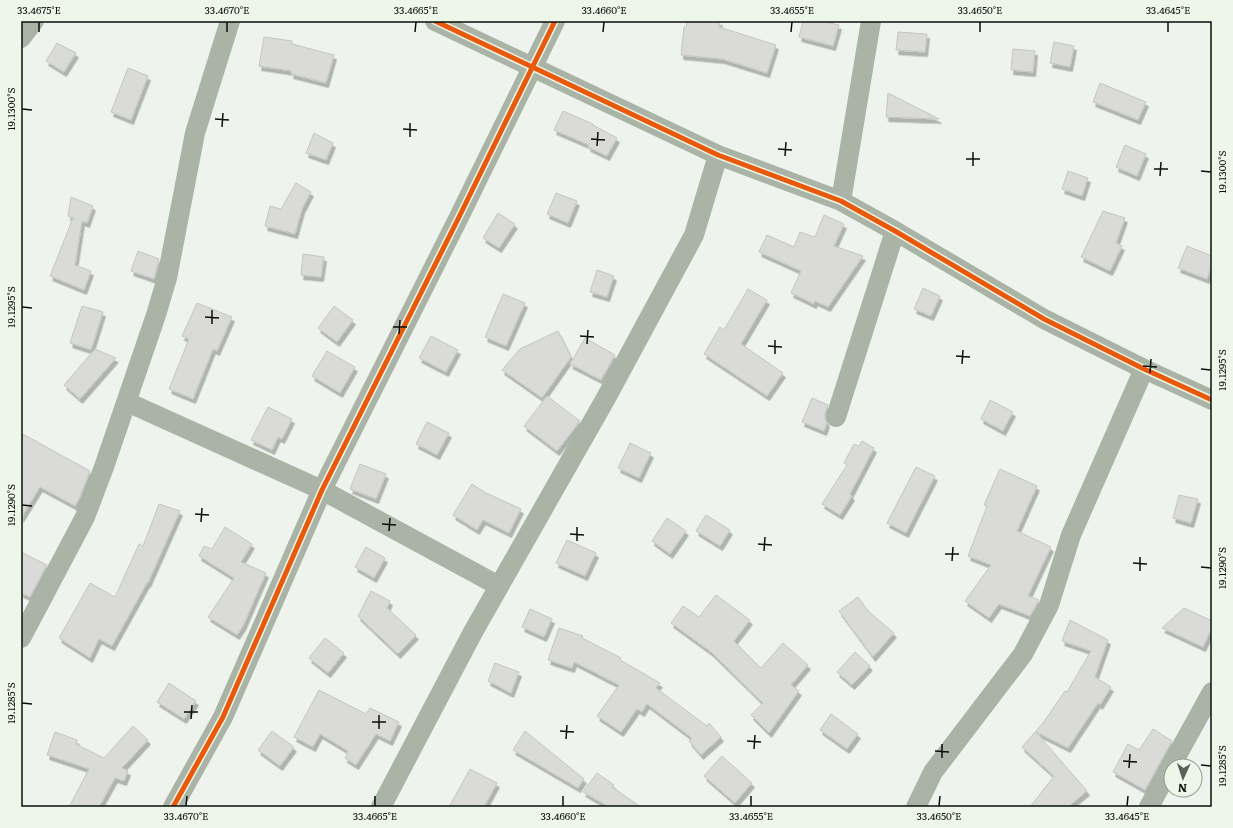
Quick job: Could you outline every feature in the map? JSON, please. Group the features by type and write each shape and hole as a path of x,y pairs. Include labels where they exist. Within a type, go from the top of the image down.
{"street":[{"path":"21,38 34,21"},
{"path":"21,638 85,517 127,402 167,278 195,133 230,21"},
{"path":"435,21 718,155 841,201 896,231 1044,319 1144,369 1212,400"},
{"path":"173,807 223,716 322,490 556,21"},
{"path":"841,201 871,21"},
{"path":"381,807 473,632 606,398 694,235 718,155"},
{"path":"836,417 896,231"},
{"path":"916,807 933,772 1023,654 1049,605 1071,535 1144,369"},
{"path":"127,402 322,490 499,586"},
{"path":"1175,758 1212,692"},
{"path":"1149,807 1163,781"}],"building":[{"path":"687,21 720,21 719,27 776,45 767,73 722,59 681,55 684,27 686,27"},
{"path":"803,21 821,21 839,25 833,46 799,37"},
{"path":"898,32 927,34 925,52 896,50"},
{"path":"264,37 292,41 292,44 334,55 326,83 291,74 292,71 259,66"},
{"path":"1054,42 1074,46 1070,67 1050,63"},
{"path":"57,43 76,53 64,72 46,61"},
{"path":"1013,49 1035,51 1033,72 1011,70"},
{"path":"128,68 148,76 131,120 111,112"},
{"path":"1100,83 1146,102 1138,120 1093,102"},
{"path":"888,93 939,119 886,117"},
{"path":"563,111 593,124 617,138 607,156 588,147 589,145 554,130"},
{"path":"314,133 333,143 326,160 306,153"},
{"path":"1125,145 1146,154 1137,176 1116,167"},
{"path":"1068,171 1088,178 1082,196 1062,189"},
{"path":"296,183 311,192 302,209 295,234 265,226 270,206 281,209"},
{"path":"556,193 577,201 568,223 547,214"},
{"path":"71,197 93,206 87,223 82,221 75,265 91,271 84,290 50,276 73,218 68,216"},
{"path":"1103,211 1125,218 1116,243 1122,246 1110,271 1081,257"},
{"path":"498,213 515,224 499,248 483,238"},
{"path":"824,215 844,224 834,246 863,256 828,307 815,301 814,304 791,293 801,271 759,252 767,235 794,247 800,232 815,237"},
{"path":"1187,246 1212,256 1212,265 1207,279 1178,268"},
{"path":"138,251 159,259 154,279 131,271"},
{"path":"303,254 324,257 321,277 301,275"},
{"path":"597,270 614,276 607,297 590,292"},
{"path":"923,288 940,296 931,316 914,309"},
{"path":"748,289 767,300 741,344 783,373 767,396 704,354 720,327 724,330"},
{"path":"503,294 525,303 506,346 485,337"},
{"path":"197,303 232,317 217,351 213,349 193,399 169,389 189,339 182,336"},
{"path":"82,306 103,312 91,350 70,343"},
{"path":"334,306 353,320 337,342 318,328"},
{"path":"558,331 571,357 542,398 502,370 520,349"},
{"path":"431,336 458,350 446,372 419,358"},
{"path":"585,338 615,355 601,380 570,364"},
{"path":"95,349 116,358 80,399 64,385"},
{"path":"327,351 355,367 340,393 312,376"},
{"path":"547,396 580,421 557,451 524,426"},
{"path":"812,398 828,405 825,414 827,423 824,431 802,422"},
{"path":"990,400 1013,412 1003,431 981,419"},
{"path":"268,407 292,419 282,439 278,437 272,450 251,440"},
{"path":"427,422 449,433 437,455 416,444"},
{"path":"21,433 90,471 75,506 40,487 21,518"},
{"path":"862,441 874,448 850,494 852,496 840,515 822,504 847,465 844,463 854,444 859,446"},
{"path":"630,443 651,453 639,478 618,468"},
{"path":"360,464 386,474 376,499 350,489"},
{"path":"916,467 935,476 906,533 887,523"},
{"path":"1000,469 1037,486 1017,531 1051,547 1028,596 1039,600 1030,616 999,604 989,618 965,601 991,565 968,556 987,506 984,505"},
{"path":"472,484 486,493 521,509 509,533 483,520 477,530 453,515"},
{"path":"1179,495 1198,499 1191,523 1173,518"},
{"path":"159,504 180,511 148,583 112,646 99,639 90,658 59,638 90,583 115,597 139,544 143,546"},
{"path":"706,515 730,530 720,546 696,531"},
{"path":"667,518 686,531 670,554 652,541"},
{"path":"225,527 252,544 241,562 266,573 243,626 237,635 208,617 234,578 199,556 204,546 212,549"},
{"path":"567,540 596,553 585,576 556,563"},
{"path":"366,547 385,558 374,578 355,567"},
{"path":"21,552 47,565 30,597 21,593"},
{"path":"371,591 390,601 387,608 416,635 398,654 358,616"},
{"path":"716,595 750,620 734,641 761,668 783,643 808,665 791,685 799,691 769,733 751,715 763,703 711,652 671,623 683,606 699,617"},
{"path":"858,597 869,612 894,633 873,657 839,611"},
{"path":"1184,608 1212,621 1212,628 1203,647 1162,628"},
{"path":"530,609 552,619 544,637 522,627"},
{"path":"1070,620 1108,640 1095,677 1111,687 1100,705 1098,703 1068,748 1036,732 1087,791 1068,807 1030,807 1054,776 1022,747 1043,723 1065,691 1067,692 1091,651 1062,641"},
{"path":"559,628 583,636 582,638 621,658 620,660 660,683 656,688 707,726 709,723 721,737 701,755 689,741 692,738 647,704 642,712 637,709 621,732 597,716 619,685 574,662 572,668 548,660"},
{"path":"325,638 344,653 328,673 309,658"},
{"path":"855,652 870,666 852,685 837,672"},
{"path":"495,663 519,672 511,693 488,681"},
{"path":"169,683 196,701 184,719 157,702"},
{"path":"319,690 366,714 370,708 399,722 390,741 376,734 356,765 345,758 348,751 320,734 313,747 294,737"},
{"path":"831,714 858,734 847,749 820,730"},
{"path":"133,726 148,740 122,768 128,771 124,781 115,778 99,807 69,807 89,769 47,755 55,732 77,740 76,744 104,758"},
{"path":"1153,729 1172,741 1145,790 1113,772 1128,744 1139,750"},
{"path":"272,731 294,747 280,766 258,750"},
{"path":"525,731 584,779 578,788 513,750"},
{"path":"722,756 752,783 735,803 704,776"},
{"path":"470,769 497,783 484,807 449,807"},
{"path":"597,773 614,785 612,787 641,807 609,807 583,792"}],"cycle path":[{"path":"435,21 718,155 841,201 895,231 1044,319 1144,369 1212,400"},
{"path":"173,807 223,717 322,490 459,217 555,21"}]}
